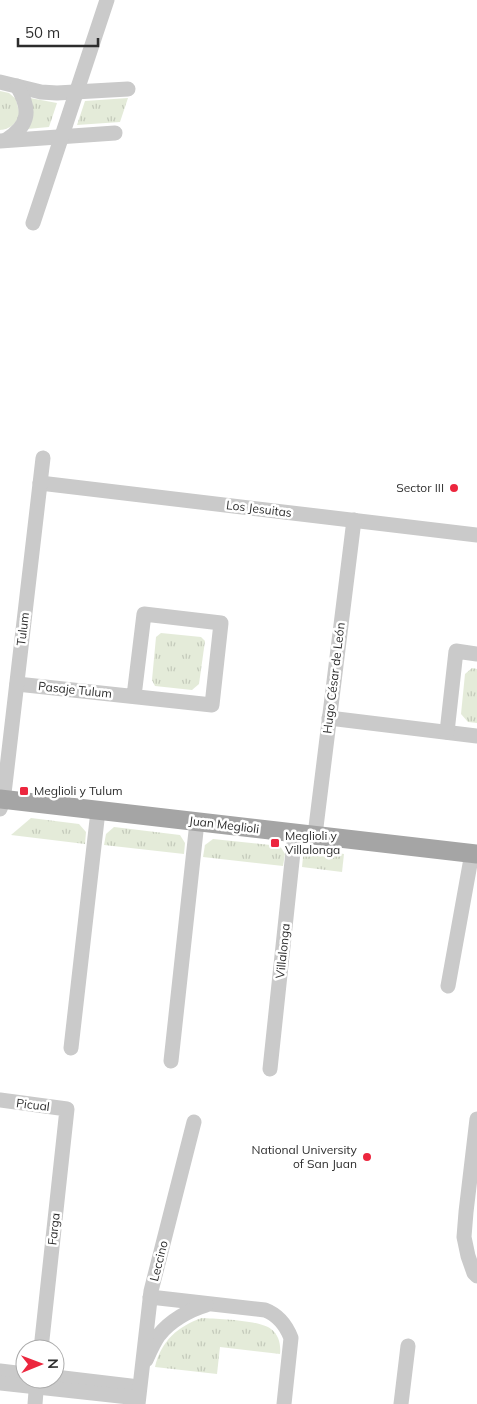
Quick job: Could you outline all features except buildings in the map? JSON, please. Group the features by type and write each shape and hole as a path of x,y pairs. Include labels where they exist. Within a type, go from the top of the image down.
{"main road":[{"name":"Juan Meglioli","path":"1,803 98,810 474,854"}],"street":[{"path":"33,223 107,0"},
{"path":"0,82 57,94 128,89"},
{"path":"3,141 16,134 25,118 25,101 17,86"},
{"path":"3,141 115,133"},
{"name":"Tulum","path":"1,803 17,684 43,458"},
{"name":"Los Jesuitas","path":"40,483 477,535"},
{"name":"Hugo César de León","path":"315,835 354,520"},
{"name":"Pasaje Tulum","path":"17,684 212,706 221,624 144,614 134,696"},
{"path":"447,732 456,651 477,654"},
{"path":"330,718 477,736"},
{"path":"71,1048 98,810"},
{"path":"170,1061 197,822"},
{"name":"Villalonga","path":"270,1069 295,833"},
{"path":"448,986 474,854"},
{"name":"Picual","path":"0,1100 67,1109"},
{"name":"Farga","path":"41,1339 67,1109"},
{"path":"477,1119 464,1237 468,1256 474,1273 477,1276"},
{"name":"Leccino","path":"139,1391 150,1297 194,1122"},
{"path":"150,1297 272,1312 287,1328 291,1341 284,1404"},
{"path":"139,1391 154,1344 160,1334 192,1310 210,1304"},
{"path":"401,1404 408,1346"},
{"path":"0,1371 15,1373"},
{"path":"65,1379 139,1391"},
{"path":"0,1383 15,1383"},
{"path":"65,1385 139,1391"},
{"path":"34,1404 36,1389"}],"green space":[{"path":"0,91 9,93 16,99 20,116 10,127 0,130"},
{"path":"30,98 57,103 49,127 27,129"},
{"path":"128,98 120,122 77,125 85,101"},
{"path":"161,633 201,637 205,641 199,684 192,690 155,686 152,680 156,637"},
{"path":"472,668 477,669 477,723 468,722 461,714 465,674"},
{"path":"31,818 79,824 86,832 85,844 11,835"},
{"path":"114,827 180,835 185,843 184,854 104,845 106,834"},
{"path":"213,839 280,846 285,854 283,866 203,857 205,845"},
{"path":"310,849 344,854 342,872 302,867 303,857"},
{"path":"202,1318 238,1320 266,1326 274,1331 278,1337 280,1354 220,1347 217,1374 155,1367 166,1342 185,1325"}],"place":[{"name":"Sector III","path":"454,488"},
{"name":"Meglioli y Tulum","path":"24,791"},
{"name":"Meglioli y Villalonga","path":"275,843"},
{"name":"National University of San Juan","path":"367,1157"}]}
